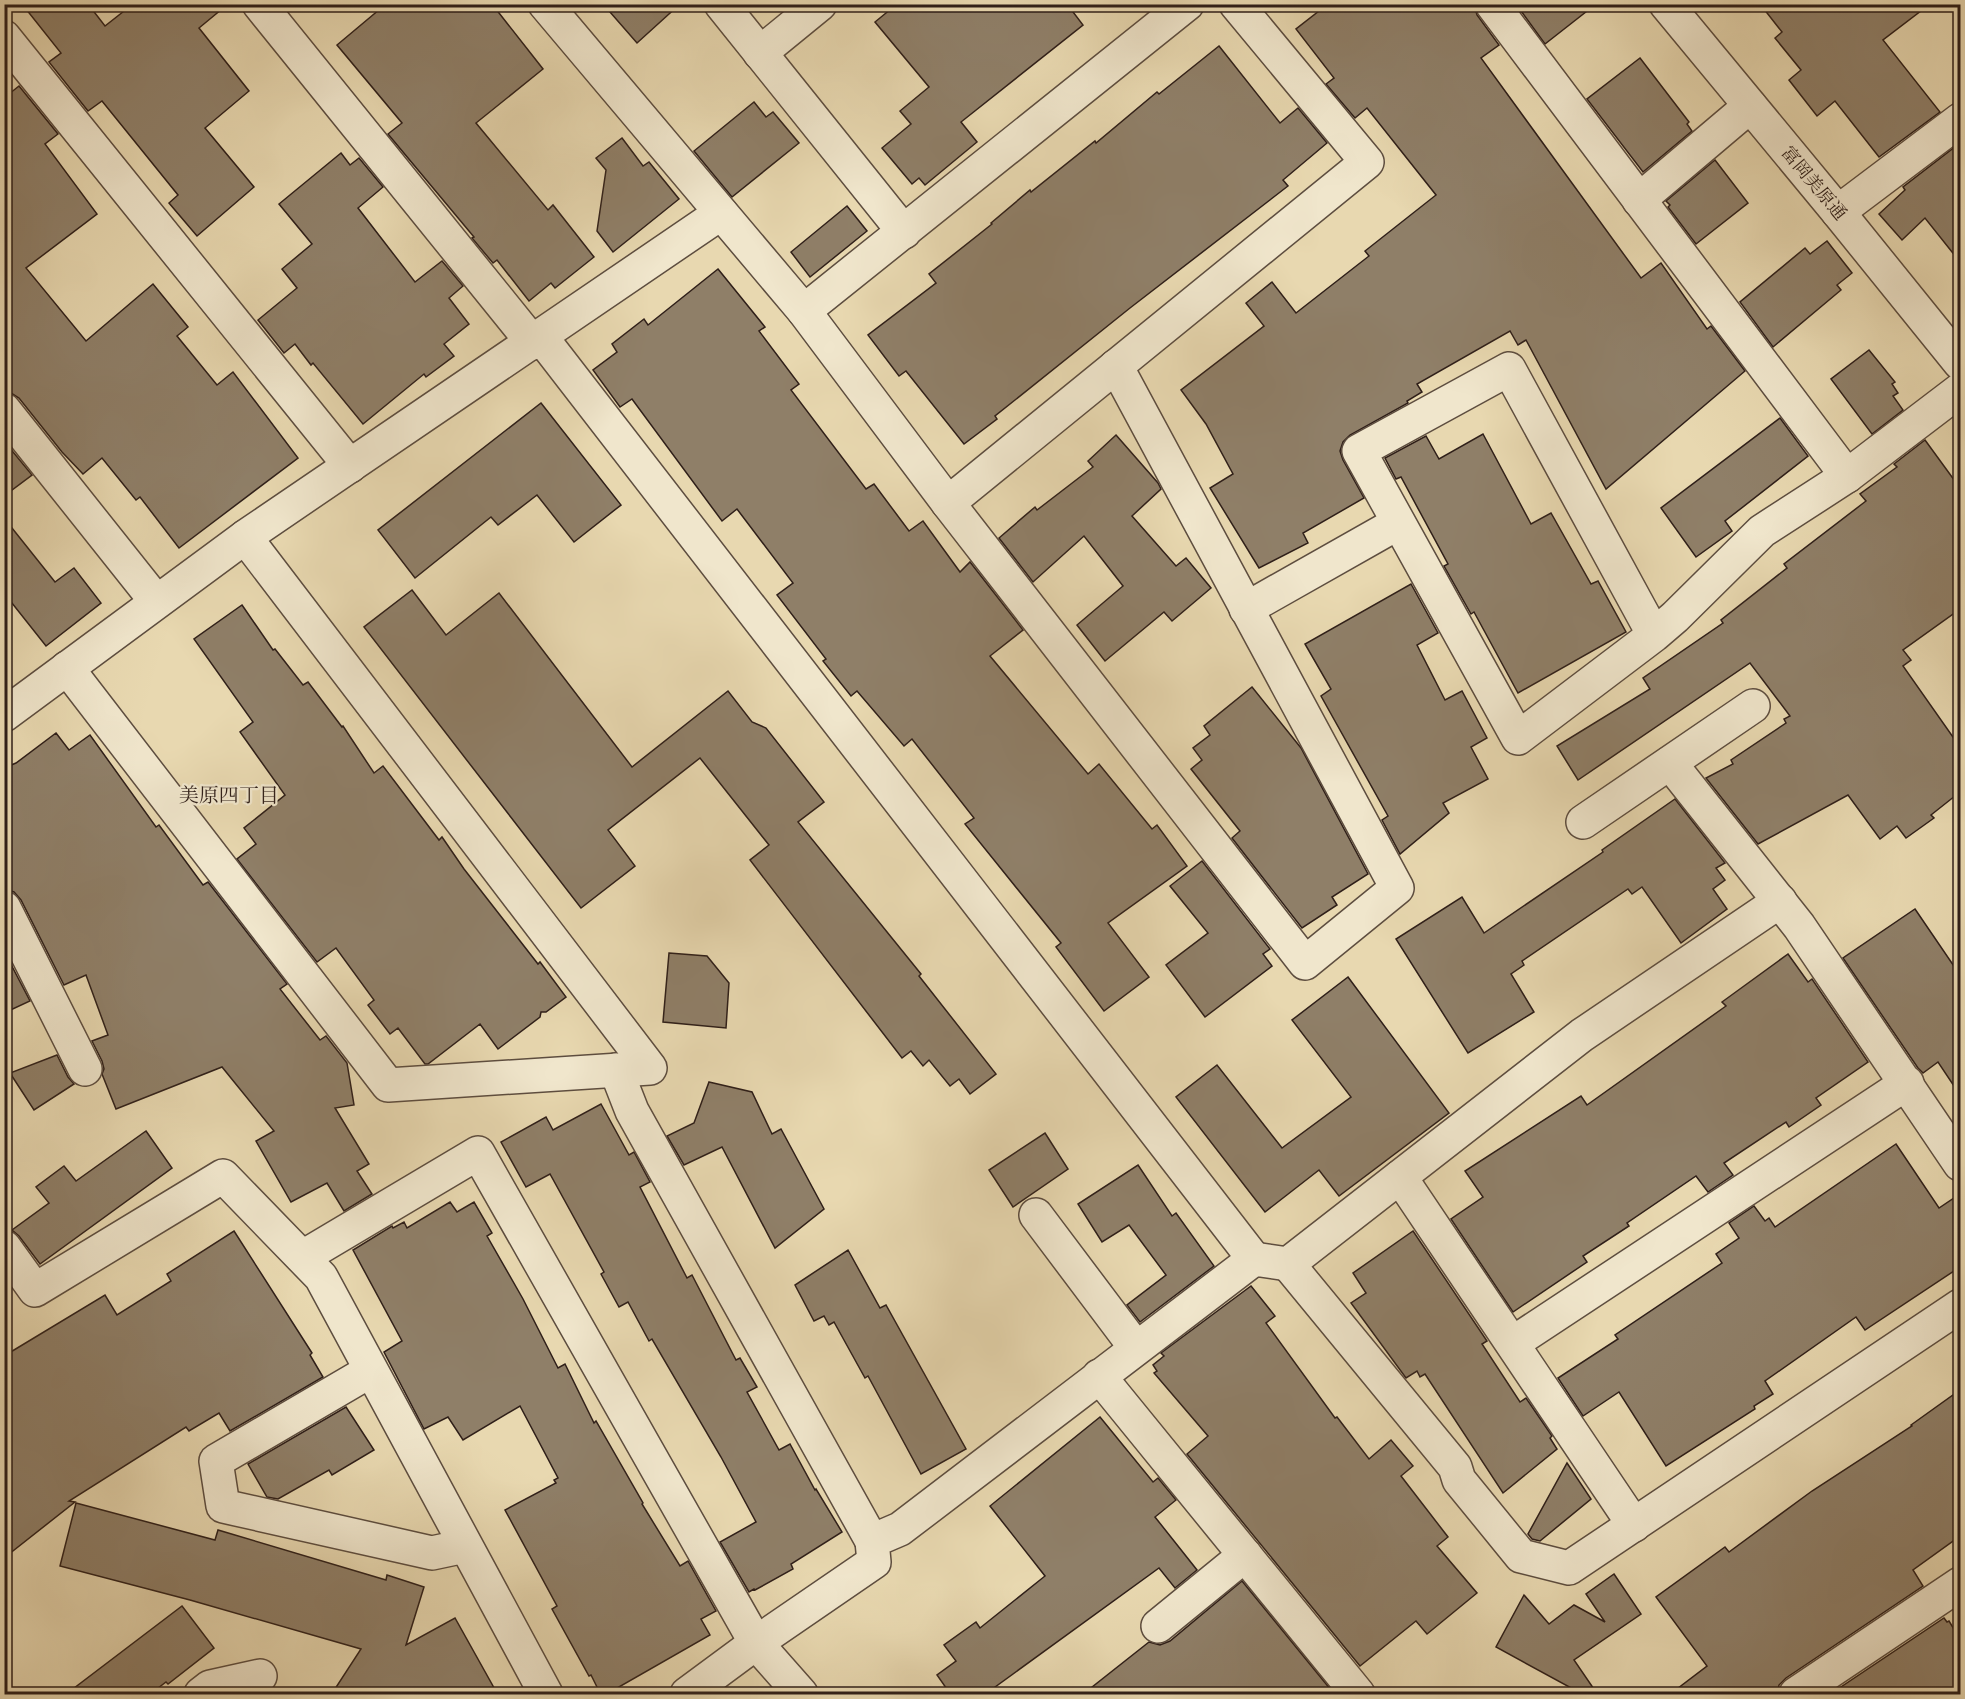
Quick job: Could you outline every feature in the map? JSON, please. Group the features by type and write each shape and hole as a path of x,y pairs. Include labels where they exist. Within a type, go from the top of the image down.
{"street":[{"path":"259,4 537,340 1254,1259 1288,1264 1455,1467 1459,1480 1521,1556 1569,1568 1960,1306"},
{"path":"545,4 804,311 948,502 1305,963 1397,888 1116,366"},
{"path":"721,4 904,232"},
{"path":"760,53 820,4"},
{"path":"804,311 1187,4"},
{"path":"948,502 1367,162 1236,4"},
{"path":"1492,4 1847,476"},
{"name":"富岡美原通","path":"1666,4 1960,363"},
{"path":"4,37 350,466"},
{"path":"1639,200 1750,106"},
{"path":"1838,212 1960,120"},
{"path":"4,715 244,537 721,213"},
{"path":"1654,635 1509,369 1359,451 1518,738 1654,635 1762,531 1847,476 1960,390"},
{"path":"4,410 156,601"},
{"path":"1246,609 1398,523"},
{"path":"67,668 388,1084 650,1068 244,537"},
{"path":"1583,822 1753,706"},
{"path":"1670,763 1780,901 1907,1083 1960,1164"},
{"path":"1288,1264 1581,1035 1780,901"},
{"path":"4,908 85,1069"},
{"path":"616,1070 632,1112 872,1541 874,1562 756,1642 687,1695"},
{"path":"1513,1343 1907,1083"},
{"path":"303,1257 478,1152 756,1642 801,1695"},
{"path":"4,1247 35,1290 224,1176 321,1277 546,1695"},
{"path":"1400,1177 1634,1526"},
{"path":"1036,1215 1136,1348"},
{"path":"872,1541 900,1530 1254,1259"},
{"path":"370,1371 216,1461 223,1506 432,1553 465,1546"},
{"path":"1099,1376 1358,1695"},
{"path":"1158,1626 1245,1555"},
{"path":"1796,1695 1960,1584"},
{"path":"201,1695 210,1687 260,1676"}],"building":[{"path":"22,4 88,4 105,26 133,4 228,4 199,28 249,91 205,128 254,187 197,236 169,203 178,195 102,101 88,111 49,62 61,53"},
{"path":"386,4 492,4 543,69 476,123 548,210 553,205 594,257 555,288 551,283 529,301 497,260 493,263 388,134 402,123 337,45"},
{"path":"603,4 680,4 637,43"},
{"path":"897,4 1067,4 1083,25 961,122 977,142 925,185 919,178 912,184 882,148 911,124 900,111 929,87 875,22"},
{"path":"1328,4 1474,4 1477,15 1499,45 1481,58 1641,278 1661,263 1707,329 1711,326 1745,371 1606,489 1526,340 1518,345 1510,331 1417,384 1422,392 1407,401 1408,403 1350,435 1343,442 1340,451 1364,498 1303,533 1308,543 1259,568 1210,488 1233,474 1206,424 1181,390 1264,326 1246,303 1272,282 1296,313 1369,256 1365,251 1436,195 1367,108 1355,118 1326,84 1334,78 1296,29"},
{"path":"1516,4 1596,4 1545,44"},
{"path":"1760,4 1930,4 1883,40 1940,112 1879,157 1835,101 1817,116 1789,80 1801,70 1775,38 1782,32"},
{"path":"1219,46 1280,123 1298,108 1327,143 1283,180 1288,186 1130,308 995,416 997,419 964,444 906,371 899,376 868,335 936,283 929,274 992,224 1030,190 1031,192 1095,141 1096,143 1157,92 1159,94"},
{"path":"1640,58 1689,122 1687,124 1692,131 1643,172 1587,99"},
{"path":"19,86 58,134 45,144 97,214 26,268 86,341 153,284 188,327 177,336 217,385 233,372 298,458 179,548 140,497 136,500 102,458 83,474 62,452 19,398 4,392 4,98"},
{"path":"754,102 766,117 773,112 799,143 732,197 694,151"},
{"path":"622,138 643,166 649,162 679,199 613,252 597,231 606,170 596,158"},
{"path":"1960,143 1960,262 1925,218 1902,240 1879,214 1905,190 1903,187"},
{"path":"341,153 350,165 359,158 383,187 358,208 415,282 442,261 463,286 449,298 469,324 444,344 454,356 426,377 424,374 363,424 295,344 284,353 258,320 297,288 282,269 312,244 279,204"},
{"path":"1715,160 1748,203 1696,244 1666,201"},
{"path":"847,206 867,231 810,277 791,252"},
{"path":"1827,241 1852,273 1837,285 1841,290 1773,347 1740,302 1805,248 1810,254"},
{"path":"718,269 765,327 759,331 799,384 791,390 866,489 874,484 909,531 923,521 960,572 970,562 1023,630 990,656 1088,774 1099,764 1152,829 1157,825 1187,866 1108,923 1149,977 1104,1011 1056,947 1061,943 965,824 974,818 912,739 904,746 857,691 851,696 823,661 826,659 777,595 793,583 737,509 722,521 632,399 620,407 593,370 617,352 612,344 644,319 648,325"},
{"path":"1869,350 1895,382 1892,384 1898,393 1893,396 1903,410 1872,434 1831,379"},
{"path":"541,403 621,505 574,542 537,495 498,525 491,517 415,578 378,530"},
{"path":"1780,418 1808,456 1725,521 1732,531 1696,557 1661,508"},
{"path":"1483,434 1531,524 1551,513 1591,584 1598,581 1626,632 1518,693 1474,612 1471,614 1444,566 1448,564 1401,477 1396,479 1385,458 1426,436 1439,459"},
{"path":"1116,435 1161,489 1132,516 1176,566 1186,558 1211,588 1172,621 1164,612 1105,661 1077,625 1123,586 1084,536 1033,582 999,538 1035,507 1037,510 1093,467 1088,461"},
{"path":"1925,440 1960,488 1960,609 1903,650 1911,660 1903,666 1960,747 1960,792 1931,815 1934,818 1906,838 1897,826 1880,839 1848,795 1758,844 1706,778 1733,764 1731,760 1786,723 1784,719 1790,716 1750,663 1578,780 1557,746 1650,689 1643,678 1723,623 1721,620 1787,568 1784,564 1866,501 1860,494 1897,467 1894,464"},
{"path":"4,441 32,475 4,496"},
{"path":"4,518 55,582 74,568 101,603 46,646 4,593"},
{"path":"1411,584 1438,633 1417,645 1445,700 1462,691 1487,738 1471,747 1488,779 1443,803 1449,813 1400,854 1382,820 1388,816 1321,696 1331,689 1305,644"},
{"path":"412,590 446,635 499,593 632,767 728,691 752,722 766,728 824,802 798,822 921,974 919,976 996,1074 970,1094 959,1079 950,1086 929,1060 923,1066 911,1051 902,1058 750,860 769,845 700,758 608,830 635,866 581,908 364,627"},
{"path":"242,605 273,650 275,649 303,685 308,682 343,726 374,773 383,766 439,840 442,837 464,869 566,997 546,1012 541,1012 540,1017 498,1049 480,1024 425,1064 398,1028 390,1034 368,1005 374,1000 336,948 317,962 237,859 256,844 244,828 285,795 240,732 253,722 194,639"},
{"path":"1252,687 1301,748 1368,874 1332,897 1337,905 1302,928 1232,838 1240,831 1191,769 1202,760 1193,748 1210,735 1204,726"},
{"path":"56,733 69,750 90,735 156,827 159,825 203,885 208,882 287,984 280,989 320,1040 326,1036 347,1063 354,1105 335,1108 369,1164 357,1171 372,1194 344,1211 327,1183 291,1202 256,1141 274,1131 222,1067 116,1109 102,1074 104,1069 102,1061 92,1041 108,1035 86,975 64,985 21,900 14,892 4,889 4,768 16,763"},
{"path":"1675,799 1725,863 1716,868 1725,880 1713,889 1727,909 1681,943 1642,887 1632,894 1628,889 1522,961 1524,965 1511,974 1534,1012 1468,1053 1396,939 1462,897 1484,933 1603,852 1602,850"},
{"path":"1202,861 1270,949 1263,954 1272,966 1205,1017 1166,965 1208,933 1170,886"},
{"path":"1915,909 1960,975 1960,1095 1938,1062 1923,1073 1918,1068 1843,958"},
{"path":"4,951 30,1001 4,1013"},
{"path":"669,953 707,956 729,983 726,1028 663,1022"},
{"path":"1788,954 1808,982 1812,979 1868,1062 1816,1098 1821,1105 1789,1127 1786,1122 1724,1163 1733,1175 1708,1192 1696,1176 1627,1223 1629,1226 1583,1256 1587,1262 1513,1312 1451,1219 1483,1197 1465,1171 1581,1096 1587,1105 1726,1006 1722,1002"},
{"path":"1348,977 1449,1113 1339,1196 1319,1170 1265,1212 1176,1097 1217,1065 1282,1148 1351,1097 1292,1020"},
{"path":"57,1055 74,1084 34,1110 10,1073"},
{"path":"709,1082 752,1092 772,1134 781,1129 824,1209 775,1248 722,1147 684,1165 667,1136 694,1123"},
{"path":"601,1104 629,1155 634,1152 650,1182 640,1187 687,1278 692,1275 736,1360 740,1358 757,1387 747,1392 779,1450 790,1444 815,1490 842,1532 791,1564 793,1569 749,1592 720,1542 756,1522 721,1457 652,1339 649,1341 628,1302 619,1307 601,1274 604,1272 550,1174 526,1187 501,1142 546,1117 553,1130"},
{"path":"146,1131 172,1168 40,1264 12,1230 49,1203 36,1187 64,1166 76,1181"},
{"path":"1045,1133 1068,1169 1013,1207 989,1170"},
{"path":"1896,1144 1939,1208 1960,1194 1960,1267 1865,1330 1856,1317 1765,1381 1773,1394 1754,1406 1755,1409 1666,1466 1619,1392 1583,1416 1558,1378 1618,1339 1615,1335 1722,1263 1716,1254 1739,1238 1729,1223 1754,1206 1765,1221 1769,1218 1775,1227"},
{"path":"1138,1165 1172,1216 1176,1213 1214,1266 1140,1322 1127,1305 1166,1275 1129,1225 1102,1242 1078,1204"},
{"path":"450,1202 457,1212 474,1202 492,1233 487,1236 523,1299 558,1368 565,1364 594,1423 596,1421 642,1504 680,1566 688,1561 716,1611 701,1619 710,1635 605,1695 601,1695 591,1675 589,1676 552,1609 557,1606 505,1510 556,1483 554,1480 558,1478 520,1406 463,1440 448,1417 424,1429 384,1352 402,1341 353,1250 392,1226 393,1228 404,1222 407,1228"},
{"path":"234,1231 312,1353 310,1355 323,1377 230,1431 219,1413 189,1431 186,1427 69,1501 75,1502 4,1558 4,1356 105,1295 117,1315 171,1281 167,1274"},
{"path":"1413,1231 1487,1341 1482,1344 1520,1402 1526,1398 1552,1436 1550,1438 1557,1449 1503,1493 1425,1374 1420,1377 1417,1371 1406,1378 1351,1303 1366,1293 1353,1273"},
{"path":"848,1250 880,1308 886,1305 966,1449 921,1474 868,1376 865,1378 834,1322 829,1325 824,1316 814,1321 795,1285"},
{"path":"1251,1286 1275,1316 1266,1323 1335,1418 1337,1417 1369,1459 1391,1440 1413,1466 1401,1476 1448,1537 1437,1546 1477,1593 1427,1634 1416,1621 1360,1666 1187,1454 1208,1436 1154,1373 1157,1371 1153,1365 1164,1356 1161,1353"},
{"path":"1960,1390 1960,1536 1913,1570 1923,1586 1786,1678 1779,1685 1777,1695 1669,1695 1707,1666 1656,1597 1725,1547 1729,1552 1812,1491 1912,1426"},
{"path":"346,1407 374,1450 332,1475 329,1470 278,1499 267,1497 248,1464"},
{"path":"1100,1417 1153,1482 1158,1478 1176,1500 1155,1517 1197,1570 1175,1588 1159,1568 984,1695 951,1695 937,1675 956,1661 944,1645 976,1622 980,1628 1045,1576 990,1506"},
{"path":"1567,1463 1591,1499 1540,1541 1532,1539 1528,1534"},
{"path":"76,1503 215,1540 218,1530 386,1580 387,1575 424,1587 406,1645 455,1618 498,1695 331,1695 361,1649 60,1566"},
{"path":"1614,1574 1641,1614 1574,1660 1598,1695 1584,1695 1496,1647 1524,1595 1549,1624 1574,1605 1605,1622 1586,1594"},
{"path":"1242,1581 1331,1690 1325,1695 1082,1695 1149,1642 1160,1645 1170,1641"},
{"path":"182,1606 214,1648 168,1684 166,1682 149,1695 65,1695"},
{"path":"1944,1618 1947,1622 1949,1621 1960,1639 1960,1695 1829,1695"}],"district":[{"name":"美原四丁目","path":"229,795"}]}
